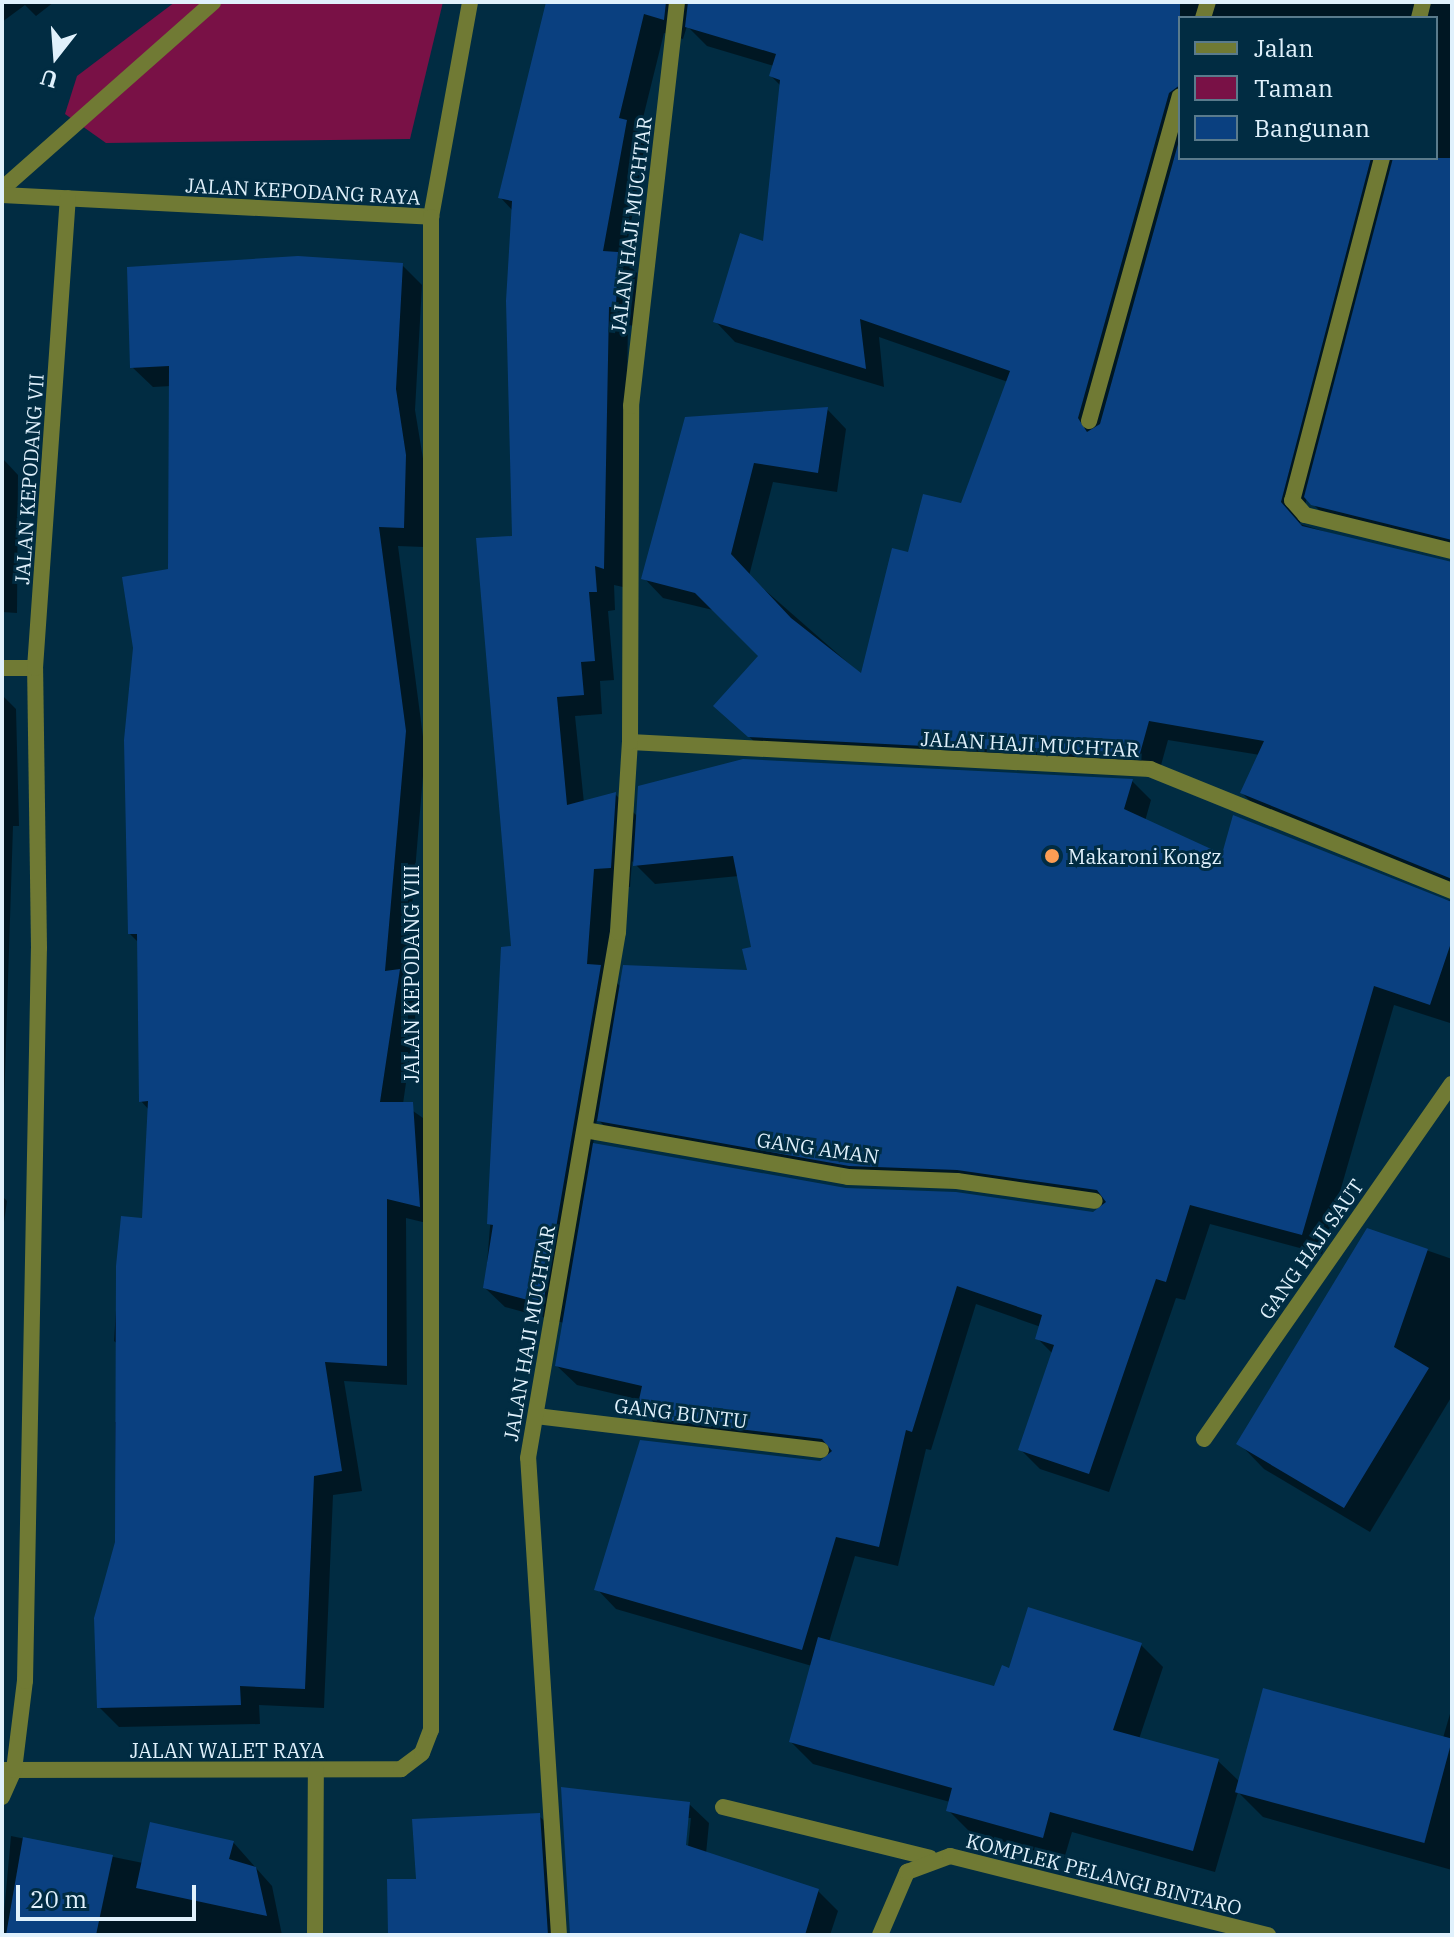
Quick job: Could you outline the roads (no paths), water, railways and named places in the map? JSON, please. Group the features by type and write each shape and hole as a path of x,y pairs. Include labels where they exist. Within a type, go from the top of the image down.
{"street":[{"path":"2,189 213,2"},
{"name":"JALAN KEPODANG RAYA","path":"2,195 431,217 470,2"},
{"name":"JALAN HAJI MUCHTAR","path":"559,1935 528,1458 618,932 630,742 631,406 677,2"},
{"path":"1089,421 1178,103"},
{"path":"1381,160 1292,500 1305,515 1452,551"},
{"name":"JALAN KEPODANG VII","path":"2,1797 26,1665 39,948 35,668 68,198"},
{"name":"JALAN KEPODANG VIII","path":"431,217 431,1730"},
{"path":"2,668 35,668"},
{"name":"JALAN HAJI MUCHTAR","path":"630,742 1150,769 1452,891"},
{"name":"GANG HAJI SAUT","path":"1204,1439 1452,1084"},
{"name":"GANG AMAN","path":"585,1130 848,1177 957,1181 1095,1201"},
{"name":"GANG BUNTU","path":"536,1416 821,1450"},
{"name":"JALAN WALET RAYA","path":"8,1770 401,1769 422,1753 431,1730"},
{"path":"315,1935 316,1770"},
{"name":"KOMPLEK PELANGI BINTARO","path":"723,1807 930,1858 950,1856 1268,1935"},
{"path":"880,1935 907,1872 930,1858"}],"place":[{"name":"Makaroni Kongz","path":"1052,856"}]}
